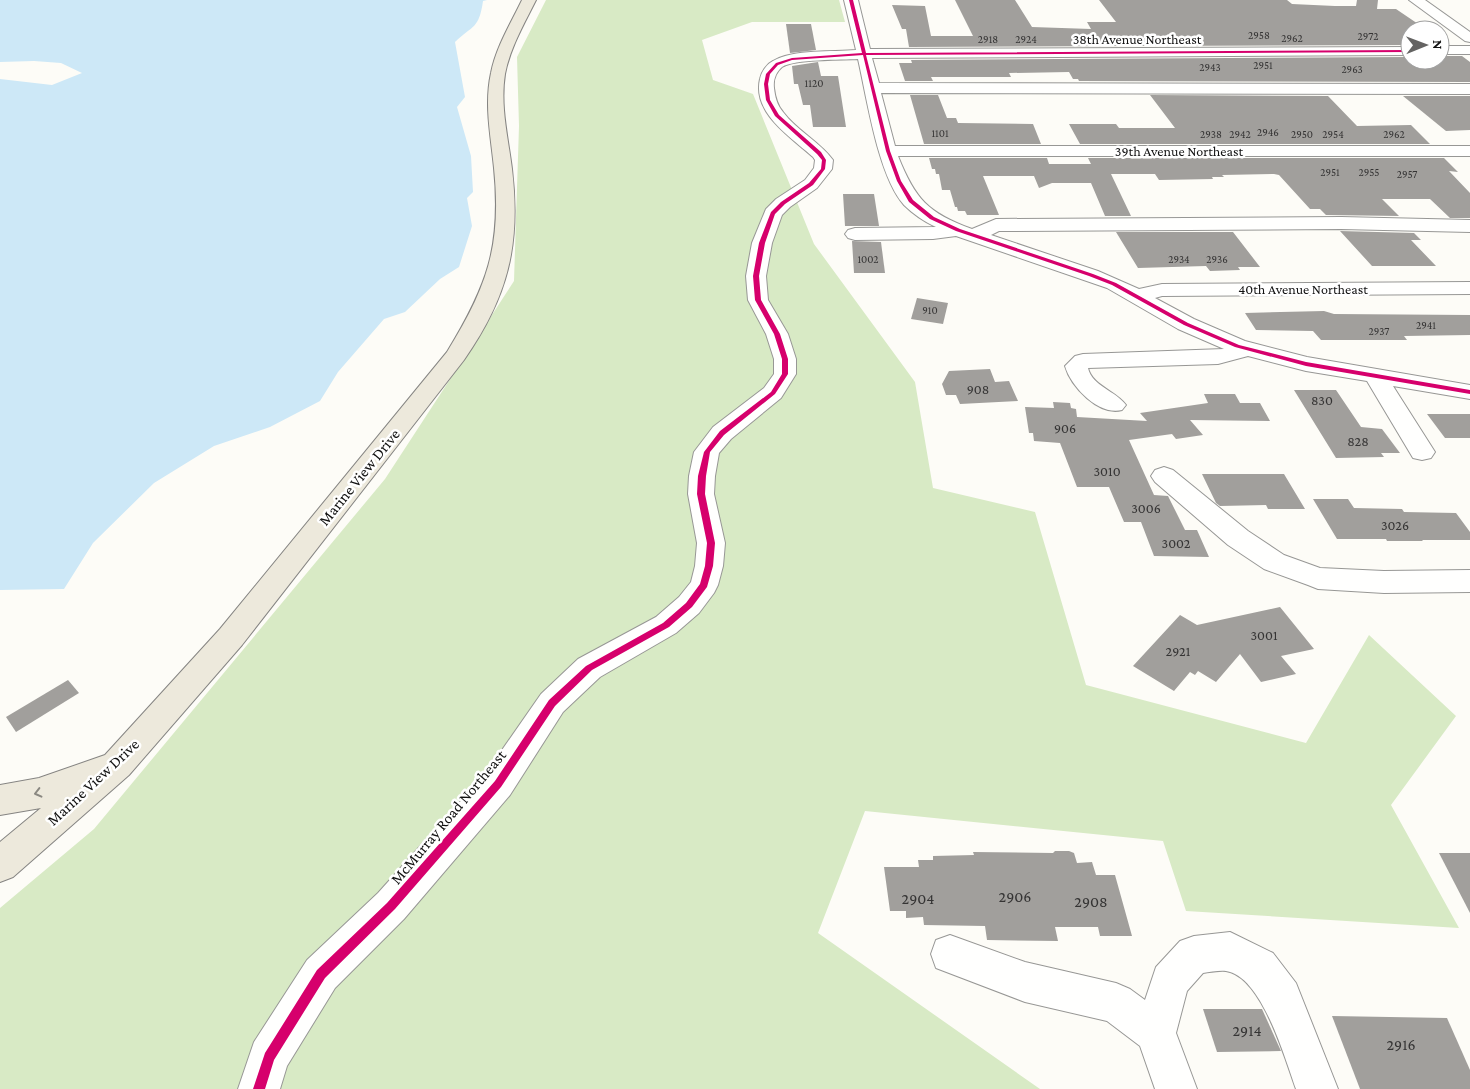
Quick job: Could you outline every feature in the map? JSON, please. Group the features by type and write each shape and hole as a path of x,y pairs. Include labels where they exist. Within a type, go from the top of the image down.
{"main road":[{"name":"Marine View Drive","path":"0,865 117,765 231,637 456,355 479,318 501,268 506,243 507,220 496,99 498,72 529,0"},
{"path":"0,800 59,787 117,765"}],"street":[{"path":"851,0 868,52 888,151 899,181 911,201 932,218 966,232 1076,269 1136,296 1194,327 1248,349 1306,364 1470,392"},
{"path":"1416,0 1470,38"},
{"name":"38th Avenue Northeast","path":"868,52 1400,50"},
{"path":"1450,50 1470,50"},
{"name":"McMurray Road Northeast","path":"259,1089 270,1057 321,974 391,906 498,784 552,703 590,668 666,625 689,605 704,585 709,566 711,543 701,494 702,476 707,452 722,433 773,393 785,374 785,358 777,334 758,300 756,276 762,243 773,213 783,203 811,184 822,169 824,160 819,153 777,116 771,106 766,90 766,80 772,61 868,52"},
{"path":"874,88 1470,89"},
{"name":"39th Avenue Northeast","path":"888,151 1470,151"},
{"path":"1450,151 1470,168"},
{"path":"855,234 966,232 996,225 1341,223 1470,226"},
{"name":"40th Avenue Northeast","path":"1136,296 1162,290 1470,288"},
{"path":"1114,405 1088,386 1078,374 1076,366 1083,361 1218,357 1248,349"},
{"path":"1375,376 1422,452"},
{"path":"1164,476 1238,538 1274,562 1318,578 1384,582 1470,581"},
{"path":"1156,1033 1170,981 1194,955 1230,951 1259,966 1282,997 1317,1089"},
{"path":"950,954 1025,982 1116,1003 1156,1033 1176,1089"}],"green space":[{"path":"546,0 839,0 845,22 752,22 702,40 713,80 753,94 814,244 915,382 933,488 1035,512 1086,685 1306,743 1369,635 1456,716 1391,805 1459,928 1186,911 1163,841 865,811 818,933 1040,1089 0,1089 0,908 94,829 385,479 514,281 519,126 517,57"}],"water":[{"path":"0,0 487,0 483,1 479,17 474,26 455,42 465,97 457,107 471,156 473,192 467,198 472,226 459,267 440,279 405,312 384,319 338,372 320,401 270,427 214,446 154,483 93,543 64,589 0,590 0,79 52,85 82,73 61,63 34,61 0,62"}],"building":[{"path":"955,0 1015,0 1032,27 1091,29 1087,22 1116,22 1099,0 1287,0 1292,4 1356,6 1357,0 1378,0 1377,9 1396,9 1412,20 1400,20 1400,45 909,47 906,29 902,29 892,5 925,6 931,36 973,36"},
{"path":"786,24 811,24 816,50 790,53"},
{"path":"1450,56 1462,56 1470,62 1470,82 1079,81 1078,79 1073,79 1069,72 1009,73 1011,77 931,77 933,81 905,81 899,63 912,63 911,60 1400,57 1400,70 1450,70"},
{"path":"818,62 821,76 838,76 846,127 813,127 810,105 803,105 798,84 794,84 792,66"},
{"path":"910,95 938,95 947,118 956,118 958,123 1033,124 1041,144 924,144"},
{"path":"1150,95 1328,96 1357,126 1411,125 1430,144 1080,144 1069,124 1116,124 1119,128 1175,128"},
{"path":"1403,96 1470,96 1470,130 1446,131"},
{"path":"929,158 1047,158 1049,164 1091,164 1088,158 1444,158 1458,172 1449,171 1470,193 1470,218 1450,218 1430,199 1382,199 1399,216 1326,215 1320,209 1310,209 1279,175 1274,174 1222,175 1224,177 1212,177 1213,179 1159,180 1155,174 1111,174 1131,216 1105,216 1091,183 1052,183 1039,188 1034,176 983,176 999,215 967,215 965,211 958,211 957,207 955,207 950,190 942,190 939,174 936,174 935,169 932,169"},
{"path":"843,194 874,194 879,226 845,226"},
{"path":"1340,231 1414,233 1421,240 1411,240 1436,266 1372,266"},
{"path":"1116,232 1233,232 1260,267 1238,267 1240,270 1210,271 1206,266 1138,268"},
{"path":"852,241 881,242 885,273 854,273"},
{"path":"917,298 948,303 943,324 911,319"},
{"path":"1324,311 1334,314 1470,315 1470,335 1404,336 1407,340 1321,340 1313,331 1256,330 1245,313"},
{"path":"990,369 995,382 1009,381 1018,401 960,404 956,395 946,395 942,384 949,371"},
{"path":"1294,390 1336,390 1361,427 1382,429 1400,453 1381,453 1384,457 1336,458"},
{"path":"1204,394 1235,394 1240,403 1260,403 1270,421 1190,420 1203,435 1176,439 1172,434 1129,440 1154,495 1168,496 1185,530 1197,530 1209,557 1154,556 1141,522 1124,522 1109,487 1077,487 1060,443 1034,441 1033,433 1029,433 1025,407 1054,408 1053,402 1070,403 1071,408 1076,409 1077,417 1147,421 1140,413 1208,403"},
{"path":"1427,414 1470,414 1470,438 1445,438"},
{"path":"1202,474 1284,474 1305,509 1268,509 1266,505 1220,506 1216,503"},
{"path":"1313,499 1348,499 1354,508 1402,509 1404,512 1456,513 1470,532 1470,540 1387,541 1386,539 1337,539"},
{"path":"1280,607 1314,649 1281,656 1296,674 1261,682 1240,654 1216,682 1198,671 1195,675 1190,672 1174,691 1133,666 1180,615 1197,625"},
{"path":"68,680 79,693 16,732 6,717"},
{"path":"1055,851 1074,853 1077,863 1092,862 1096,875 1115,875 1132,936 1100,936 1098,927 1055,927 1058,941 987,940 985,926 924,925 923,917 906,918 906,911 890,911 884,867 919,867 918,860 933,860 933,856 974,855 973,852 1053,853"},
{"path":"1439,853 1470,853 1470,913"},
{"path":"1203,1009 1262,1009 1281,1051 1217,1052"},
{"path":"1332,1016 1447,1018 1470,1070 1470,1089 1360,1089"}],"cycle path":[{"path":"851,0 888,151 899,181 911,201 932,218 958,230 1114,284 1186,324 1237,346 1306,364 1470,392"},
{"path":"259,1089 269,1057 321,974 391,906 498,784 552,703 589,668 666,625 689,605 704,585 709,566 711,543 701,494 702,476 707,452 722,433 773,393 785,374 785,359 777,334 758,300 756,276 762,243 773,213 783,203 811,184 823,169 824,160 819,153 777,116 768,100 766,84 768,74 777,64 792,59 879,53 1400,51"}]}
